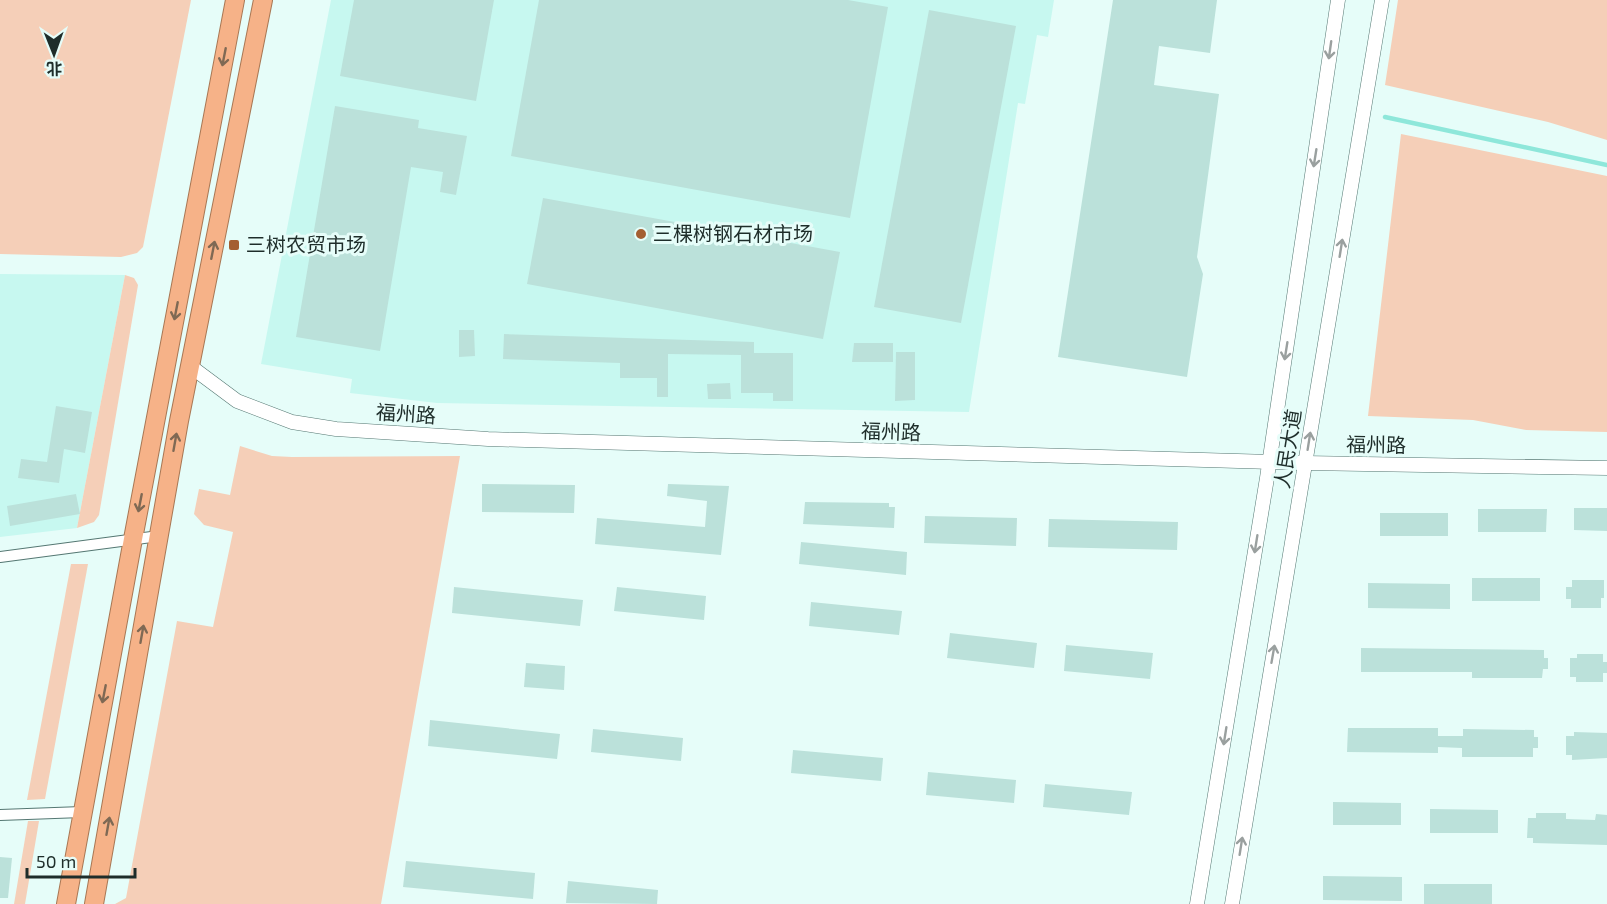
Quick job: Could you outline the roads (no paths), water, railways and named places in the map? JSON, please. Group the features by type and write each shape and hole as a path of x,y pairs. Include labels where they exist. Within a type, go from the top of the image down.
{"highway":[{"path":"66,904 235,0"},
{"path":"94,904 190,366 263,0"}],"street":[{"name":"人民大道","path":"1197,904 1269,462 1338,0"},
{"name":"人民大道","path":"1232,904 1382,0"},
{"name":"福州路","path":"190,366 237,401 292,422 336,429 488,440 1305,463 1607,468"},
{"path":"0,557 159,536"},
{"path":"0,815 82,812"}],"waterway":[{"path":"1385,117 1607,165"}],"place":[{"name":"三棵树钢石材市场","path":"641,234"},
{"name":"三树农贸市场","path":"234,245"}]}
